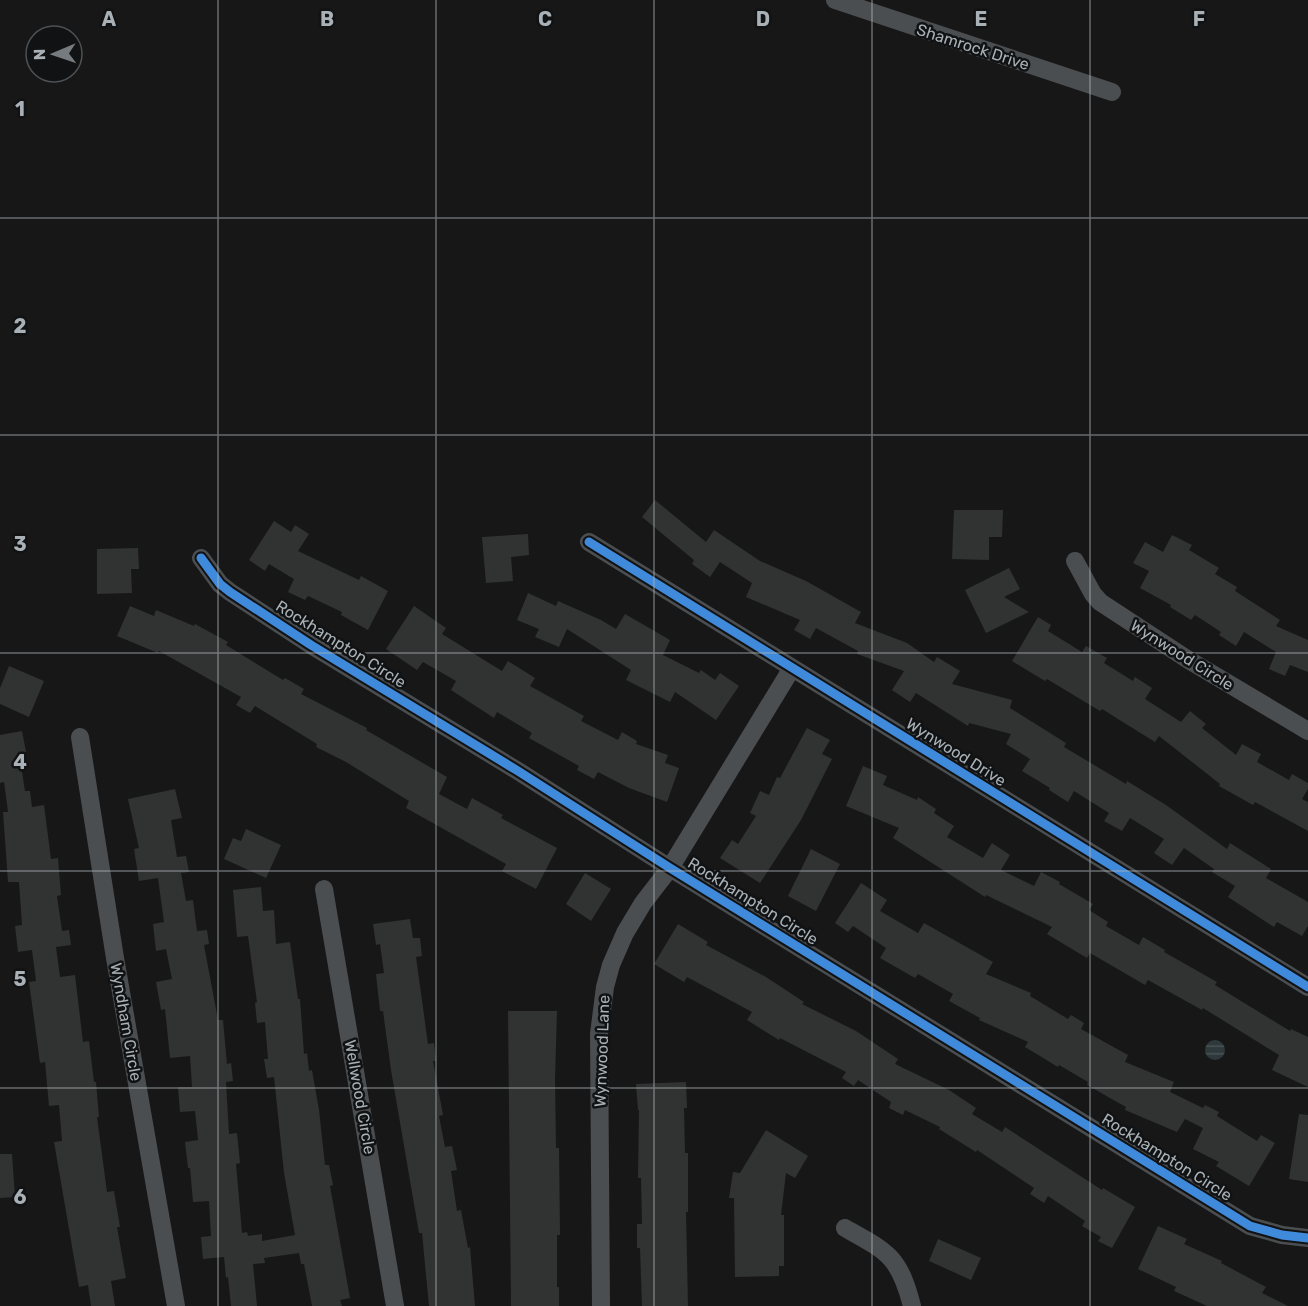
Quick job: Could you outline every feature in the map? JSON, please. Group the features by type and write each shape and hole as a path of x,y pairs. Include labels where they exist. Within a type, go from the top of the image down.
{"street":[{"name":"Shamrock Drive","path":"835,0 1112,92"},
{"name":"Wynwood Drive","path":"590,542 1308,987"},
{"name":"Rockhampton Circle","path":"201,558 220,584 230,592 311,645 1250,1226 1282,1235 1308,1238"},
{"name":"Wynwood Circle","path":"1075,561 1093,594 1100,602 1197,665 1308,731"},
{"name":"Wynwood Lane","path":"601,1306 599,1034 601,1008 611,965 643,903 670,867 792,668"},
{"name":"Wyndham Circle","path":"80,737 115,958 176,1306"},
{"name":"Wellwood Circle","path":"324,889 395,1306"},
{"path":"844,1228 881,1248 896,1262 902,1272 912,1306"}],"shaded area":[{"path":"1215,1040 1222,1043 1225,1050 1222,1057 1215,1060 1208,1057 1205,1050 1208,1043"}],"building":[{"path":"655,500 706,542 714,530 760,561 806,581 861,612 855,623 907,643 934,662 937,657 960,671 952,684 1012,700 1010,708 1066,743 1064,747 1166,805 1227,849 1230,843 1271,869 1266,878 1308,902 1308,926 1302,936 1277,922 1274,927 1228,897 1235,886 1212,872 1214,869 1184,848 1172,865 1154,853 1164,839 1130,818 1122,831 1104,821 1109,813 1074,791 1068,802 1049,790 1050,788 1022,771 1030,759 1006,744 1011,734 969,723 968,726 916,693 910,702 892,690 904,671 857,654 858,651 816,628 810,639 794,630 800,620 746,597 752,583 720,562 710,577 692,564 694,560 642,517"},
{"path":"954,510 1003,510 1002,537 989,537 989,560 952,559"},
{"path":"274,521 291,532 295,525 309,534 298,551 359,580 361,576 388,591 368,630 341,615 342,612 308,596 305,600 288,592 294,579 269,564 265,571 249,560"},
{"path":"528,534 529,555 511,557 513,581 486,583 482,537"},
{"path":"1172,535 1192,545 1189,550 1219,568 1215,574 1237,587 1235,591 1280,620 1276,626 1308,640 1308,672 1290,665 1285,676 1269,669 1276,652 1244,632 1236,646 1219,635 1221,632 1195,615 1191,620 1170,607 1171,605 1140,588 1149,571 1133,563 1145,542 1163,552"},
{"path":"138,548 139,569 131,569 132,593 97,594 97,549"},
{"path":"1009,568 1020,589 1004,597 1029,612 986,633 965,590"},
{"path":"528,593 556,606 558,601 616,629 625,614 670,640 663,655 699,673 701,670 715,680 720,673 739,686 716,720 675,692 670,702 626,680 631,670 567,629 559,647 535,637 539,629 517,620"},
{"path":"130,606 154,616 156,610 194,626 195,624 228,642 226,645 283,680 285,678 304,689 301,694 367,728 366,730 447,777 439,794 467,809 472,798 503,815 501,818 557,848 536,889 502,871 506,864 406,808 409,801 346,762 316,747 317,744 255,706 250,713 236,705 241,697 159,651 158,653 117,636"},
{"path":"414,606 446,628 442,634 502,671 508,661 535,678 530,686 584,716 581,721 618,740 622,732 637,741 636,744 668,755 665,763 679,768 667,802 629,788 598,772 594,779 577,770 579,766 529,738 532,733 497,712 494,718 451,690 456,681 423,662 417,670 386,649"},
{"path":"1038,617 1051,625 1048,631 1082,652 1086,646 1107,658 1104,663 1133,681 1135,677 1152,688 1145,699 1181,722 1190,711 1206,724 1202,728 1236,755 1242,744 1261,754 1257,762 1289,780 1292,774 1308,783 1308,789 1302,799 1308,802 1308,831 1255,802 1253,805 1219,786 1220,784 1159,736 1155,742 1102,709 1100,711 1012,661"},
{"path":"9,666 44,681 29,717 0,704 0,688"},
{"path":"807,728 830,740 822,754 832,759 801,820 760,883 720,858 732,840 738,844 756,816 750,813 760,791 769,795 777,777 780,778"},
{"path":"22,731 26,752 19,753 25,791 30,791 32,807 44,805 51,859 58,858 61,895 57,896 62,931 69,930 71,945 56,947 60,977 75,975 83,1042 89,1041 94,1082 96,1082 99,1117 97,1117 107,1192 114,1191 120,1227 117,1227 126,1278 111,1281 115,1306 91,1306 88,1285 79,1287 54,1142 62,1141 59,1105 49,1106 45,1062 40,1063 29,982 36,981 32,950 18,952 15,926 22,925 19,882 8,882 3,812 8,812 4,782 0,783 0,735"},
{"path":"863,766 887,776 883,785 917,800 918,797 936,809 934,813 954,826 947,837 983,858 992,843 1010,855 1001,870 1034,886 1041,872 1060,882 1059,884 1093,904 1089,910 1108,922 1106,926 1139,945 1143,937 1165,950 1164,952 1217,982 1215,985 1290,1031 1291,1029 1308,1037 1308,1087 1272,1070 1279,1055 1203,1008 1202,1010 1148,980 1145,985 1090,953 1087,958 1047,934 1052,927 986,895 985,897 893,838 899,828 846,806"},
{"path":"175,789 182,818 171,820 177,857 186,856 189,872 181,873 186,901 193,900 197,931 207,930 209,944 204,945 218,1020 223,1020 227,1064 231,1063 233,1081 226,1082 229,1134 237,1133 240,1163 236,1164 242,1233 247,1232 248,1236 262,1234 262,1241 295,1235 284,1173 274,1077 267,1078 264,1059 268,1059 265,1022 257,1023 255,1003 257,1002 248,936 237,937 233,890 261,887 263,911 274,910 276,944 290,942 298,999 300,999 304,1054 307,1053 309,1071 312,1070 325,1165 329,1165 333,1185 330,1186 350,1298 340,1300 342,1306 312,1306 304,1264 301,1264 299,1253 264,1258 265,1263 253,1264 257,1306 231,1306 224,1257 203,1259 201,1237 211,1236 209,1201 193,1202 185,1142 198,1140 195,1111 180,1112 178,1087 192,1087 190,1056 170,1058 165,1009 161,1010 156,982 172,979 166,949 156,951 153,924 164,922 158,878 139,881 134,849 139,848 128,799"},
{"path":"246,829 281,845 266,878 224,859 233,838 241,841"},
{"path":"811,849 840,864 816,911 788,896"},
{"path":"585,873 611,889 591,921 566,904"},
{"path":"861,883 887,900 880,911 918,933 924,923 993,962 986,974 1031,993 1030,996 1068,1019 1071,1015 1084,1023 1081,1029 1128,1055 1125,1062 1174,1082 1170,1092 1203,1108 1205,1105 1219,1112 1217,1116 1257,1141 1261,1135 1275,1143 1249,1186 1216,1166 1219,1162 1193,1149 1203,1128 1185,1119 1177,1132 1125,1110 1126,1107 1087,1085 1088,1082 1025,1047 1028,1042 979,1020 980,1018 949,1001 953,994 918,974 915,978 880,958 886,948 853,926 848,932 835,923"},
{"path":"410,919 413,938 420,938 422,956 416,957 428,1044 434,1043 436,1061 433,1061 443,1115 439,1116 445,1147 452,1146 457,1170 451,1171 457,1211 461,1210 468,1248 470,1247 475,1306 429,1306 422,1233 419,1233 383,1011 380,1011 376,974 384,973 380,944 376,945 373,924"},
{"path":"678,924 708,942 706,945 766,977 804,1002 802,1004 856,1031 898,1059 895,1064 949,1090 976,1108 972,1114 1002,1132 1005,1127 1102,1190 1103,1188 1135,1207 1112,1248 1098,1241 1101,1237 1082,1226 1085,1221 1048,1196 1044,1203 1030,1194 1034,1188 977,1150 976,1152 939,1129 940,1127 905,1110 903,1115 889,1108 891,1102 858,1080 854,1086 842,1078 846,1072 780,1038 779,1040 747,1020 752,1012 687,977 684,982 654,964"},
{"path":"508,1011 557,1011 555,1079 556,1148 559,1148 560,1235 557,1235 557,1287 559,1287 559,1306 511,1306"},
{"path":"686,1082 687,1108 684,1108 685,1153 688,1153 688,1212 686,1212 688,1306 642,1306 640,1248 637,1248 637,1224 642,1224 641,1178 638,1178 639,1110 636,1084"},
{"path":"1299,1114 1308,1115 1308,1182 1289,1179"},
{"path":"766,1130 808,1156 795,1178 786,1173 781,1215 784,1215 784,1266 779,1266 779,1276 735,1277 734,1198 729,1198 733,1172 740,1173"},
{"path":"0,1154 12,1154 15,1197 0,1198"},
{"path":"1158,1226 1187,1239 1184,1244 1222,1261 1221,1263 1266,1287 1262,1293 1288,1306 1207,1306 1174,1291 1176,1287 1138,1269"},
{"path":"938,1239 981,1258 971,1280 929,1261"}],"cycle path":[{"path":"589,542 1308,987"},
{"path":"201,558 220,584 230,592 311,645 1250,1226 1282,1235 1308,1238"}]}
